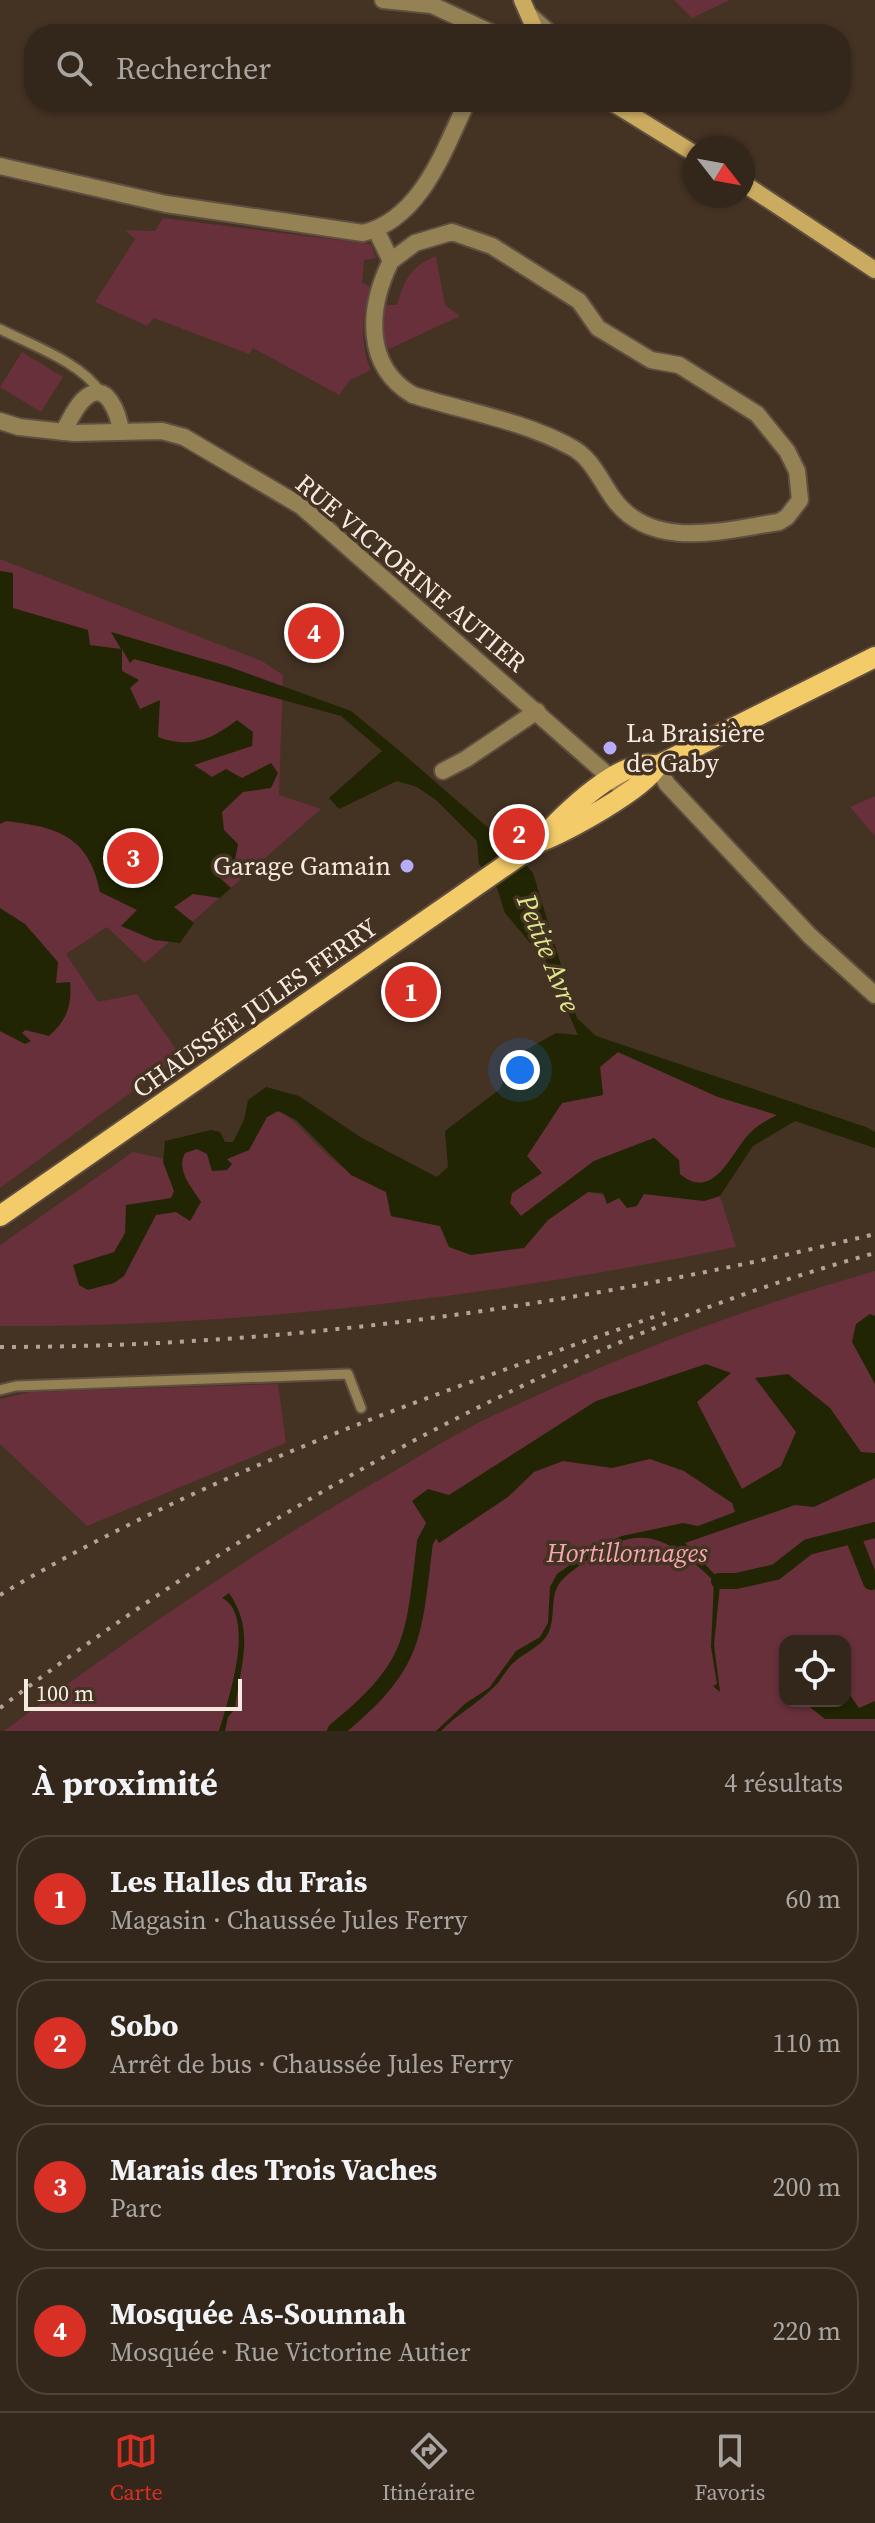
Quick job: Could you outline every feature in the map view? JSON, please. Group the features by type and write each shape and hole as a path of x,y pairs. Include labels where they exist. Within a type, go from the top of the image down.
{"main road":[{"name":"CHAUSSÉE JULES FERRY","path":"0,1216 518,857 539,842 558,819 619,785 652,775 657,766 875,657"}],"street":[{"path":"390,1 432,5 473,24"},
{"path":"524,4 533,24"},
{"path":"0,166 166,204 363,233 376,230 421,193 462,112"},
{"path":"627,112 683,147"},
{"path":"755,191 875,270"},
{"path":"376,230 391,261 379,293 374,343 379,361 397,386 413,395 552,438 574,448 590,462 614,500 628,515 661,532 679,535 779,522 800,500 797,471 787,451 757,414 679,365 651,360 598,328 579,301 492,246 452,232 415,243 391,261"},
{"path":"63,432 85,398 102,396 118,408 121,432"},
{"name":"RUE VICTORINE AUTIER","path":"0,421 19,427 63,432 162,431 184,437 301,506 619,785"},
{"path":"443,771 537,711"},
{"path":"657,766 667,784 810,936 875,995"}],"lane":[{"path":"524,4 545,24"},
{"path":"0,329 91,380 102,396"},
{"path":"0,1390 16,1386 348,1374 361,1408"}],"green space":[{"path":"674,0 730,0 692,18"},
{"path":"163,218 371,244 376,258 364,260 362,283 370,286 363,328 371,370 350,380 339,395 253,348 249,354 154,318 147,326 95,302 135,239 125,230 155,231"},
{"path":"436,256 445,305 460,316 385,351 383,325 386,305 397,305 410,275 420,264"},
{"path":"22,352 63,377 41,412 0,387"},
{"path":"0,559 262,661 283,675 279,795 321,809 145,963 107,927 66,954 98,1002 137,994 181,1056 0,1188"},
{"path":"875,796 875,836 850,807"},
{"path":"618,1052 718,1097 778,1115 749,1133 719,1174 710,1180 701,1183 691,1181 680,1174 679,1160 654,1138 594,1161 521,1216 510,1203 512,1193 541,1173 527,1156 562,1103 603,1095 600,1067"},
{"path":"279,1111 336,1162 386,1192 391,1216 440,1226 449,1247 524,1248 548,1220 588,1192 619,1198 644,1194 704,1201 720,1196 736,1247 554,1280 370,1305 185,1321 0,1326 0,1245 133,1152 180,1162 185,1153 197,1149 227,1159 249,1150 267,1117"},
{"name":"Hortillonnages","path":"875,1271 875,1731 4,1731 239,1566 468,1428 625,1357 724,1319"},
{"path":"278,1384 286,1443 87,1526 0,1444 0,1399 30,1392"}],"water":[{"name":"Petite Avre","path":"0,571 13,573 13,608 88,630 90,645 121,649 111,632 227,666 351,711 508,845 533,873 577,1018 596,1036 866,1127 875,1132 875,1148 795,1121 753,1146 720,1196 704,1201 644,1194 637,1206 627,1208 619,1198 607,1204 603,1193 588,1192 548,1220 524,1248 471,1255 449,1247 440,1226 391,1216 386,1192 351,1175 296,1120 278,1111 267,1117 249,1150 227,1159 232,1164 227,1170 212,1171 207,1154 197,1149 185,1153 183,1172 201,1202 190,1221 176,1212 156,1215 124,1276 114,1283 88,1290 79,1285 73,1265 114,1252 125,1233 126,1205 171,1198 174,1191 163,1162 165,1141 211,1130 220,1132 225,1142 233,1142 244,1120 248,1100 266,1087 299,1096 362,1138 437,1177 448,1167 445,1131 500,1089 515,1056 556,1033 578,1035 556,985 531,944 505,913 497,888 479,864 477,841 436,800 417,787 397,781 339,809 329,798 382,751 341,716 134,659 130,663 122,649 122,671 139,680 130,688 140,709 160,700 158,737 180,742 200,740 218,733 237,720 253,732 252,746 194,765 212,777 226,769 242,778 271,763 278,773 271,788 243,792 222,812 224,830 238,844 235,860 220,863 218,876 231,888 220,898 193,894 174,907 194,923 180,943 154,940 121,926 137,910 100,892 88,858 68,837 40,827 6,821 0,824","holes":["618,1052 718,1097 777,1115 750,1133 721,1172 712,1179 692,1181 680,1174 679,1160 654,1138 594,1161 521,1216 510,1203 512,1193 542,1173 527,1156 562,1103 603,1095 600,1067"]},
{"path":"0,908 25,924 58,962 56,983 70,982 69,1005 60,1024 49,1036 25,1030 22,1033 31,1041 25,1044 0,1031"},
{"path":"870,1314 875,1316 875,1384 852,1342 856,1324"},
{"path":"706,1364 731,1373 697,1402 742,1489 781,1466 796,1432 755,1378 788,1374 830,1408 861,1452 875,1453 875,1478 814,1507 795,1505 685,1543 717,1577 720,1585 714,1645 720,1692 713,1686 717,1684 711,1647 714,1581 669,1546 640,1538 624,1540 606,1547 565,1577 554,1596 551,1624 546,1637 512,1664 487,1694 441,1731 436,1731 466,1703 489,1688 516,1651 540,1637 548,1623 550,1587 557,1574 595,1547 622,1536 683,1523 698,1526 735,1512 732,1503 684,1471 650,1459 612,1468 563,1461 534,1472 508,1497 439,1543 412,1501 428,1489 449,1495 596,1401"},
{"path":"229,1593 242,1621 244,1649 235,1709 228,1717 225,1731 219,1731 233,1680 239,1640 238,1622 232,1608 222,1598"},
{"path":"851,1697 859,1708 875,1701 875,1719 825,1719 810,1707 851,1707"}],"waterway":[{"path":"335,1731 362,1708 396,1668 413,1627 425,1542 432,1529 448,1517"},
{"path":"719,1581 736,1581 776,1572 808,1547 875,1530"},
{"path":"853,1537 871,1582"}],"railway":[{"path":"0,1347 221,1339 441,1317 659,1281 875,1234"},
{"path":"0,1708 202,1566 308,1500 416,1439 528,1383 641,1333 757,1290 875,1253"},
{"path":"0,1595 159,1510 242,1472 494,1373 665,1313"}],"place":[{"name":"Mosquée As-Sounnah","path":"314,633"},
{"name":"La Braisière de Gaby","path":"610,748"},
{"name":"Sobo","path":"519,834"},
{"name":"Marais des Trois Vaches","path":"133,858"},
{"name":"Garage Gamain","path":"407,866"},
{"name":"Les Halles du Frais","path":"411,992"}]}
